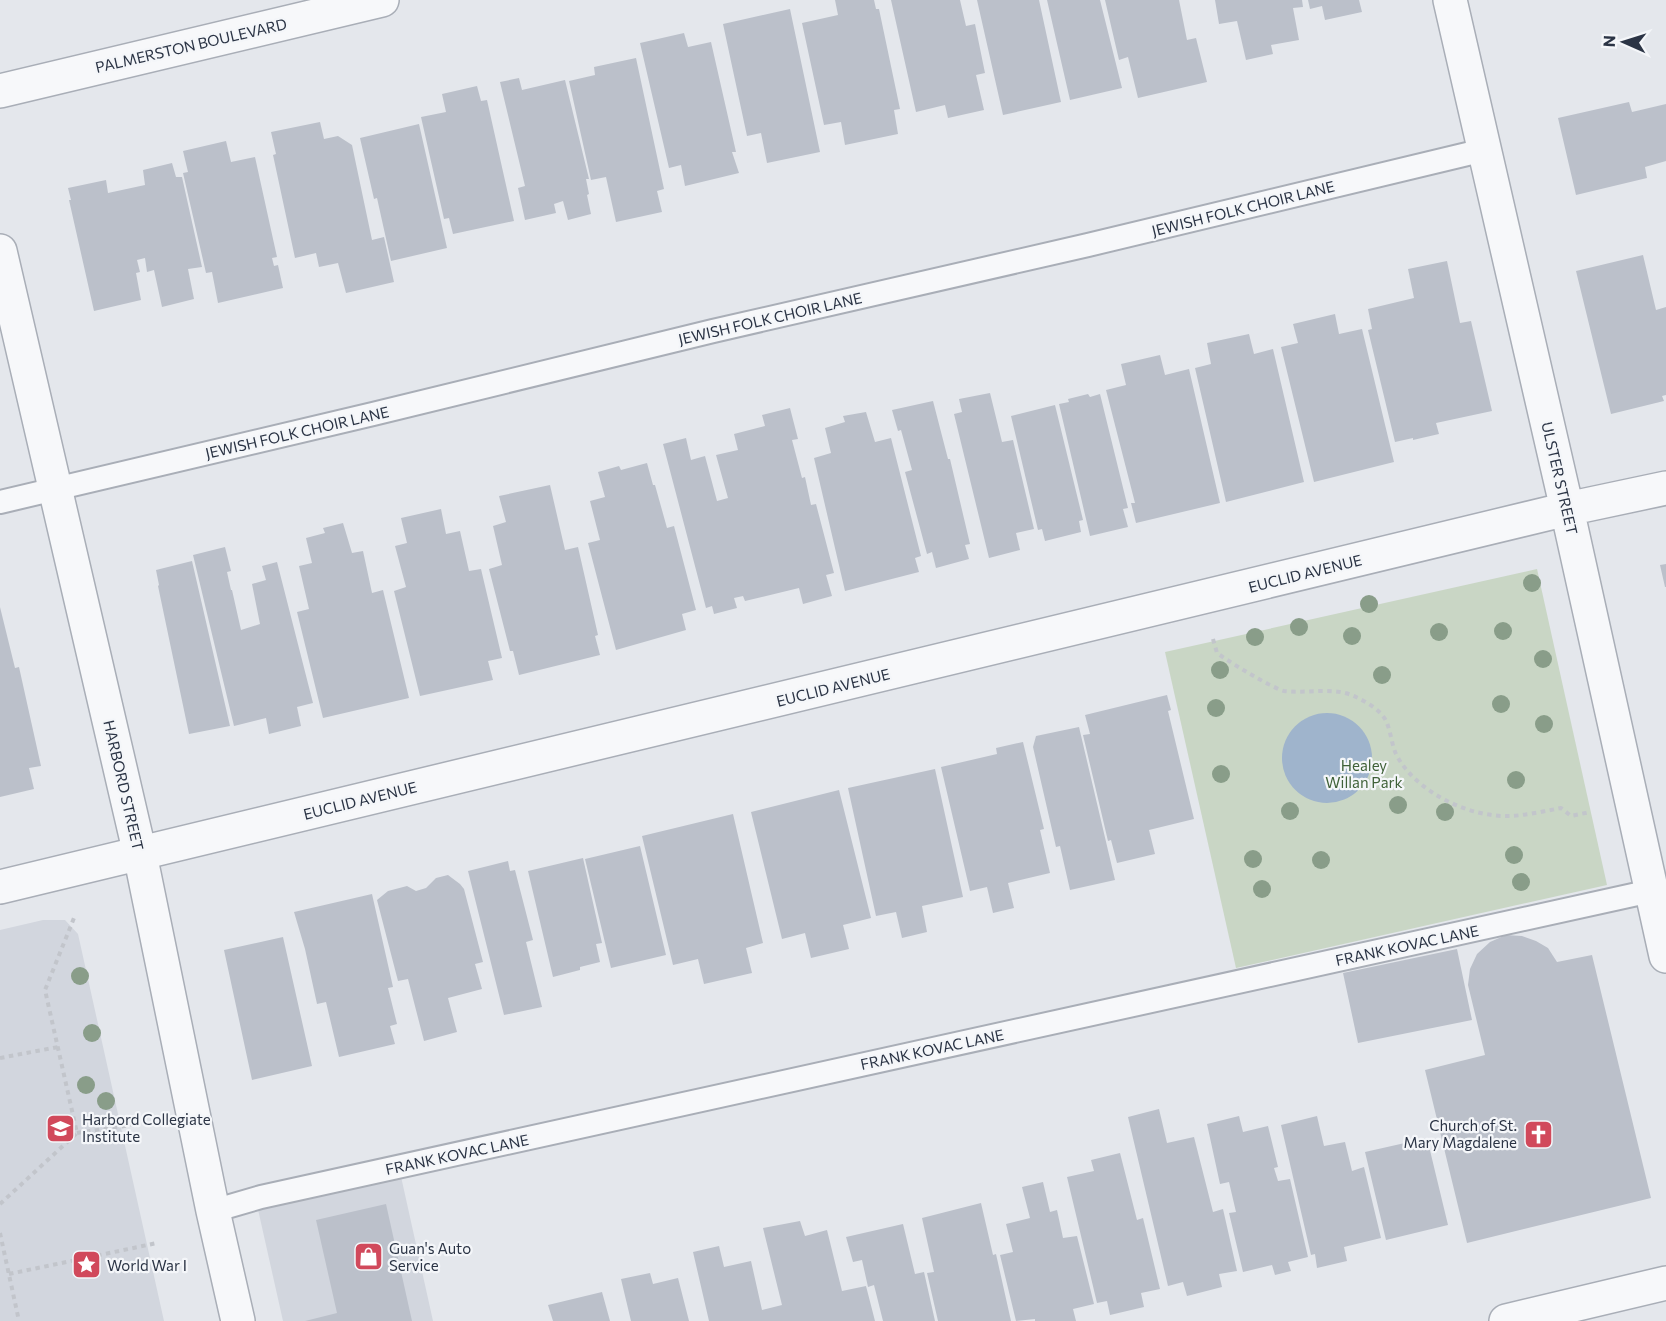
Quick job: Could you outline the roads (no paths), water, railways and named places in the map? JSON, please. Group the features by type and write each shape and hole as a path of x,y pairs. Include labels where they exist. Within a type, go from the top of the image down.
{"street":[{"name":"PALMERSTON BOULEVARD","path":"0,91 382,0"},
{"name":"ULSTER STREET","path":"1450,0 1567,509 1666,956"},
{"name":"HARBORD STREET","path":"0,251 140,854 213,1211 238,1321"},
{"name":"EUCLID AVENUE","path":"0,887 1567,509 1666,488"},
{"path":"1506,1321 1666,1283"}],"lane":[{"name":"JEWISH FOLK CHOIR LANE","path":"0,502 1484,150"},
{"name":"FRANK KOVAC LANE","path":"213,1211 261,1197 1652,891"}],"water":[{"path":"1318,713 1336,713 1352,720 1365,733 1372,749 1372,767 1365,783 1352,796 1336,803 1318,803 1302,796 1289,783 1282,767 1282,749 1289,733 1302,720"}],"place":[{"name":"Harbord Collegiate Institute","path":"61,1128"},
{"name":"Church of St. Mary Magdalene","path":"1538,1134"},
{"name":"Guan's Auto Service","path":"368,1257"},
{"name":"World War I","path":"86,1265"}],"park label":[{"name":"Healey Willan Park","path":"1364,774"}]}
